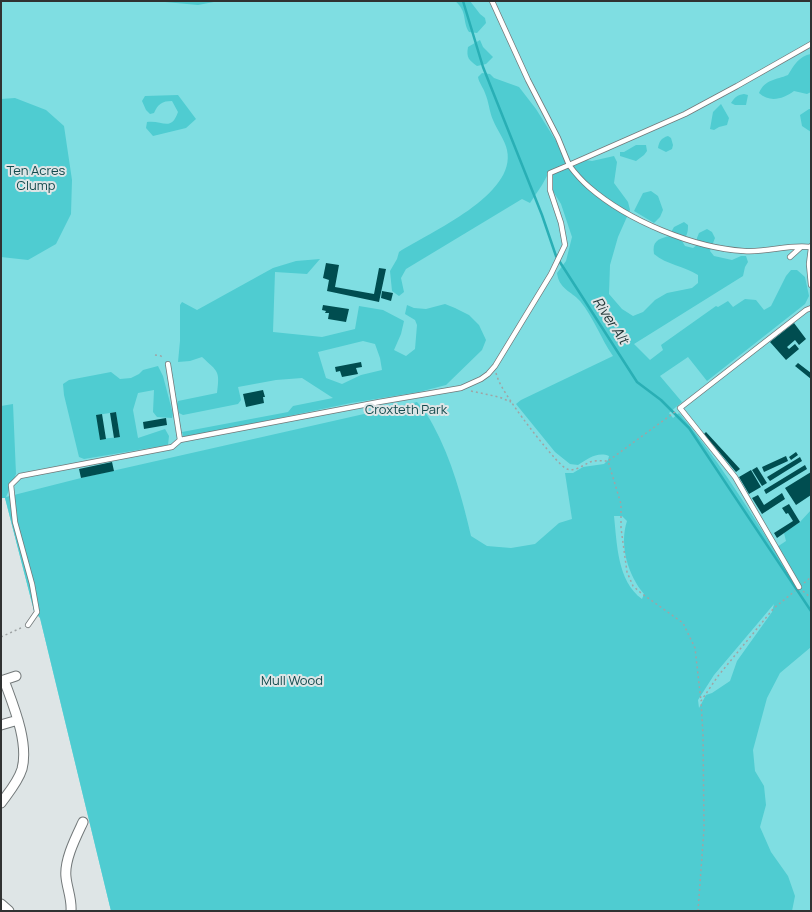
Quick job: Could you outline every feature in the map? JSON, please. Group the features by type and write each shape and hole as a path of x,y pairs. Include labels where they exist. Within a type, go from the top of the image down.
{"street":[{"path":"1,803 12,788 22,768 24,743 18,720 3,680 16,676"},
{"path":"1,725 18,720"},
{"path":"71,911 72,901 66,875 69,855 83,822"},
{"path":"1,904 9,911"}],"lane":[{"path":"492,1 528,80 558,138 569,165 589,188 606,200 645,222 702,245 745,251 768,251 794,246 802,248 811,247 809,273 811,285"},
{"path":"28,625 37,612 32,584 16,522 11,485 20,476 172,447 180,440 461,388 480,379 496,366 555,265 565,245 561,223 550,190 550,173 690,111 811,44"},
{"path":"790,257 802,248"},
{"path":"799,588 735,477 680,408 806,310 811,308"},
{"path":"168,364 180,440"}],"path":[{"path":"155,355 161,356 167,360 168,364"},
{"path":"496,366 497,375 501,385 511,402 555,459 566,469 573,470 590,462 600,460 608,461 676,411"},
{"path":"461,388 499,397 511,402"},
{"path":"608,461 621,504 621,534 627,572 633,586 640,593 683,623 695,648 703,734 704,830 698,911"},
{"path":"701,701 718,676 774,608 799,588 811,576"},
{"path":"799,588 811,598"},
{"path":"1,637 28,625"}],"green space":[{"name":"Croxteth Park","path":"1,1 811,1 811,911 111,911 40,618 34,611 5,498 1,498"},
{"path":"154,1 219,1 198,5"},
{"path":"455,1 470,1 485,18 486,23 477,33 469,32 462,9"},
{"path":"480,40 483,47 493,57 486,64 477,66 469,58 467,51 468,47"},
{"path":"811,54 811,92 807,94 794,91 776,99 768,98 759,93 761,88 768,82 788,75 800,59"},
{"name":"Mull Wood","path":"482,73 490,74 494,78 519,87 536,109 556,141 563,157 574,166 586,160 592,161 614,156 617,162 614,183 628,202 630,210 618,237 610,265 609,294 622,309 633,316 643,312 655,300 667,293 692,288 698,283 698,275 687,269 664,261 654,254 656,242 661,238 669,236 674,227 684,222 688,225 687,234 682,241 685,246 693,248 697,245 699,233 707,229 712,232 715,238 710,251 714,256 732,260 741,256 746,256 748,262 743,276 634,344 650,360 663,350 661,345 716,306 718,307 728,301 733,307 745,299 756,300 764,310 771,306 786,276 791,270 797,270 805,277 809,296 805,304 707,381 688,357 660,376 682,402 669,413 673,418 679,413 692,429 729,480 774,549 786,541 784,533 800,522 811,510 811,647 780,673 767,698 753,750 755,771 764,786 766,805 760,827 771,852 788,876 795,896 792,911 111,911 40,618 34,611 5,498 1,498 1,406 13,404 16,474 6,497 81,478 417,402 426,413 446,452 460,493 471,536 487,546 511,548 535,544 559,523 572,519 565,473 573,473 583,467 604,464 608,460 609,456 601,454 589,458 578,465 570,464 555,452 516,404 521,400 613,356 585,308 577,298 560,283 558,278 557,273 566,261 572,237 561,204 553,191 551,176 547,176 530,203 522,199 406,269 401,278 404,292 399,296 392,291 390,271 399,252 449,223 485,197 499,182 507,166 506,146 493,120 486,96 478,77","holes":["614,516 622,516 627,521 624,540 626,559 633,578 644,594 642,599 634,591 623,572 618,549","774,604 772,612 737,661 730,681 712,693 706,695 699,708 698,700 714,675"]},
{"path":"744,94 748,95 746,105 735,105 731,103 736,97"},
{"path":"178,95 196,119 186,128 153,136 146,128 147,122 166,124 172,122 178,112 172,101 169,101 163,102 157,107 154,113 150,114 146,110 142,101 145,96"},
{"name":"Ten Acres Clump","path":"15,98 46,110 64,126 72,180 71,214 56,244 28,260 1,257 1,99"},
{"path":"721,104 729,118 727,125 714,130 710,129 713,112"},
{"path":"811,109 811,132 802,126 800,115"},
{"path":"668,136 671,138 673,145 672,149 666,152 658,148 661,140"},
{"path":"636,145 646,145 647,151 636,161 620,156 620,152 624,152"},
{"path":"651,191 658,196 663,210 660,217 654,223 634,211 643,193"},
{"path":"320,259 307,274 275,272 273,332 322,337 355,329 359,306 383,310 404,321 401,334 394,350 406,356 415,349 417,325 415,320 405,314 407,305 414,308 426,309 445,304 469,315 479,325 486,340 482,350 446,385 419,392 351,403 184,438 182,432 288,412 293,406 333,398 302,378 276,380 238,387 241,400 238,404 183,415 179,413 177,404 178,401 217,393 218,380 218,375 215,369 202,357 190,361 178,362 180,341 180,305 182,302 197,310 273,268 296,261","holes":["363,341 375,344 382,370 361,375 342,384 326,378 318,352"]},
{"path":"158,366 163,376 173,414 172,418 157,417 153,412 154,390 138,393 133,410 138,438 165,429 169,436 168,445 84,459 79,457 64,395 63,384 69,380 111,372 120,379 131,378 143,370","holes":["116,412 120,437 100,439 97,415"]}],"building":[{"path":"326,263 339,265 335,287 374,294 379,268 386,269 379,302 327,291 329,280 323,278"},
{"path":"382,291 393,293 391,301 381,298"},
{"path":"323,305 349,309 346,322 328,319 329,313 325,313 326,311 322,310"},
{"path":"794,323 806,339 799,345 795,340 787,347 789,349 795,344 799,349 786,360 770,342"},
{"path":"361,362 362,367 356,368 358,374 342,377 340,371 336,372 335,367"},
{"path":"798,363 811,373 811,379 795,366"},
{"path":"263,390 265,397 263,397 264,403 246,407 243,394"},
{"path":"116,412 120,437 114,438 110,413"},
{"path":"102,414 106,439 100,440 96,415"},
{"path":"166,418 167,425 144,429 143,422"},
{"path":"706,432 740,469 736,472 704,434"},
{"path":"796,452 798,455 791,460 789,457"},
{"path":"786,456 788,461 764,472 762,467"},
{"path":"800,457 802,461 770,481 767,477"},
{"path":"112,462 114,471 81,478 79,469"},
{"path":"805,465 807,469 766,494 764,490"},
{"path":"757,467 767,483 762,486 752,470"},
{"path":"751,470 761,487 749,494 739,477"},
{"path":"811,472 811,495 796,505 785,488"},
{"path":"782,493 785,499 762,514 752,498 758,495 764,505"},
{"path":"789,504 800,522 777,538 774,533 793,521 788,513 786,514 782,508"}],"waterway":[{"name":"River Alt","path":"463,1 483,67 542,215 556,256 637,382 661,400 689,428 811,611"}]}
